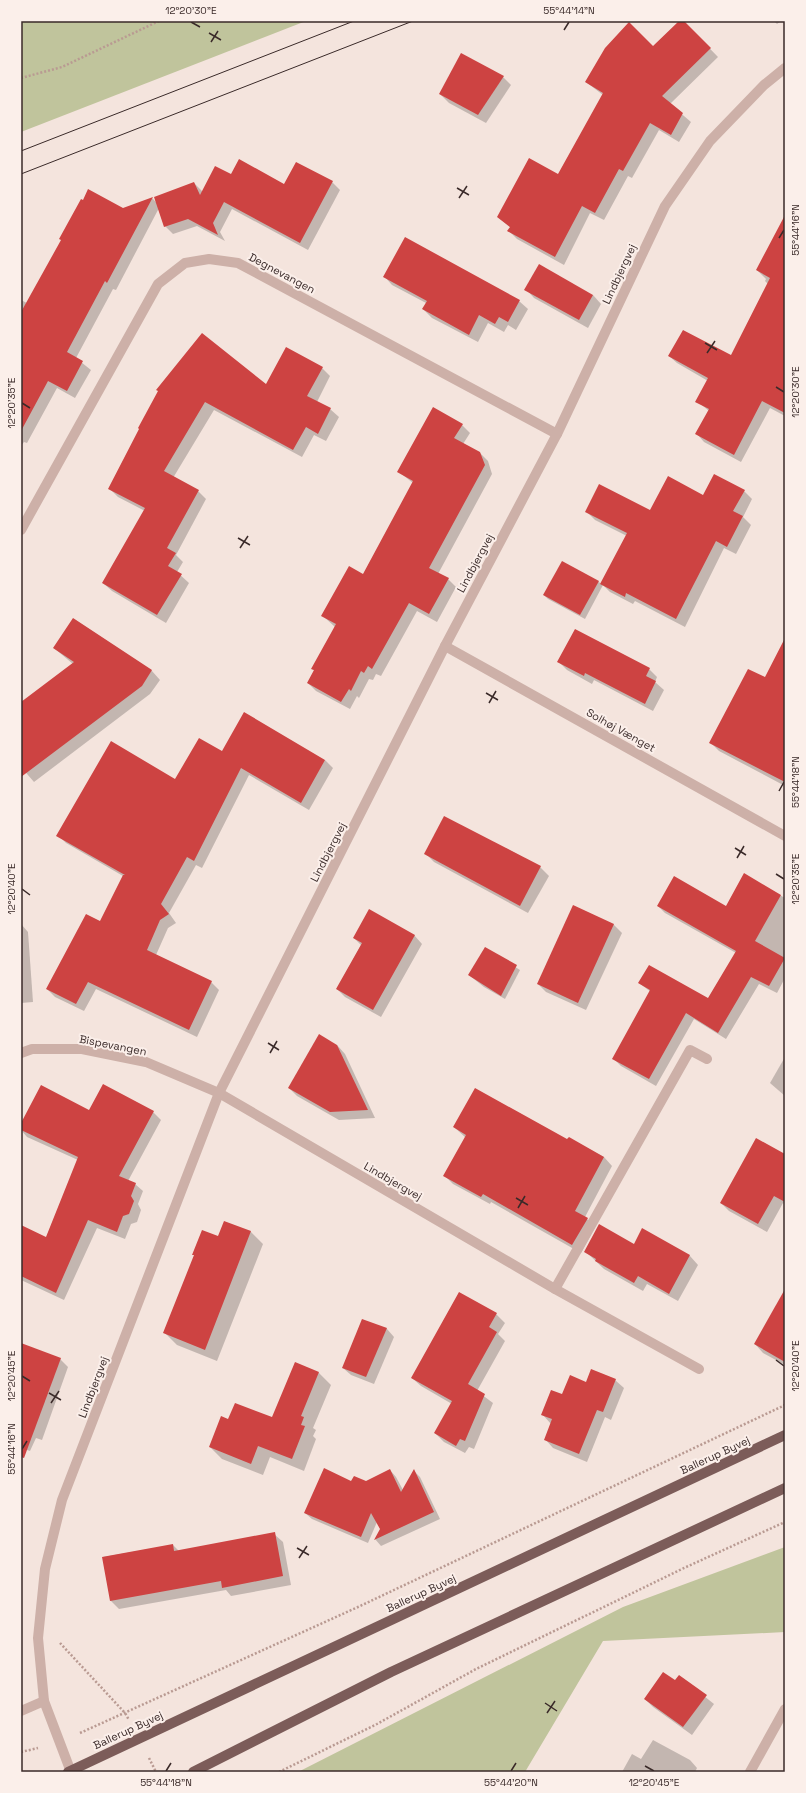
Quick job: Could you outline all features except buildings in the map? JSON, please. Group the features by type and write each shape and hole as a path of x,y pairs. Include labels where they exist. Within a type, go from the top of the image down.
{"main road":[{"name":"Ballerup Byvej","path":"70,1772 139,1738 785,1435"},
{"path":"193,1772 391,1672 785,1488"}],"street":[{"name":"Lindbjergvej","path":"70,1772 44,1701 38,1638 45,1569 62,1500 219,1093 445,646 557,434 665,206 710,141 764,86 785,68"},
{"name":"Degnevangen","path":"21,530 158,284 185,263 209,259 238,263 557,434"},
{"name":"Solhøj Vænget","path":"445,646 785,836"},
{"name":"Bispevangen","path":"21,1053 32,1049 82,1049 103,1053 146,1062 219,1093"},
{"path":"555,1289 690,1050 707,1059"},
{"name":"Lindbjergvej","path":"219,1093 555,1289 699,1369"},
{"path":"21,1711 44,1701"},
{"path":"750,1772 785,1710"}],"path":[{"path":"21,78 62,67 159,21"},
{"path":"21,1752 60,1742 125,1713 365,1603 785,1405"},
{"path":"279,1772 377,1724 476,1670 684,1568 785,1522"},
{"path":"40,1621 125,1713 156,1772"}],"green space":[{"path":"21,21 306,21 21,132"},
{"path":"785,1547 785,1632 603,1641 525,1772 298,1772 623,1607"}],"tram line":[{"path":"21,151 354,21"},
{"path":"21,174 413,21"}]}
